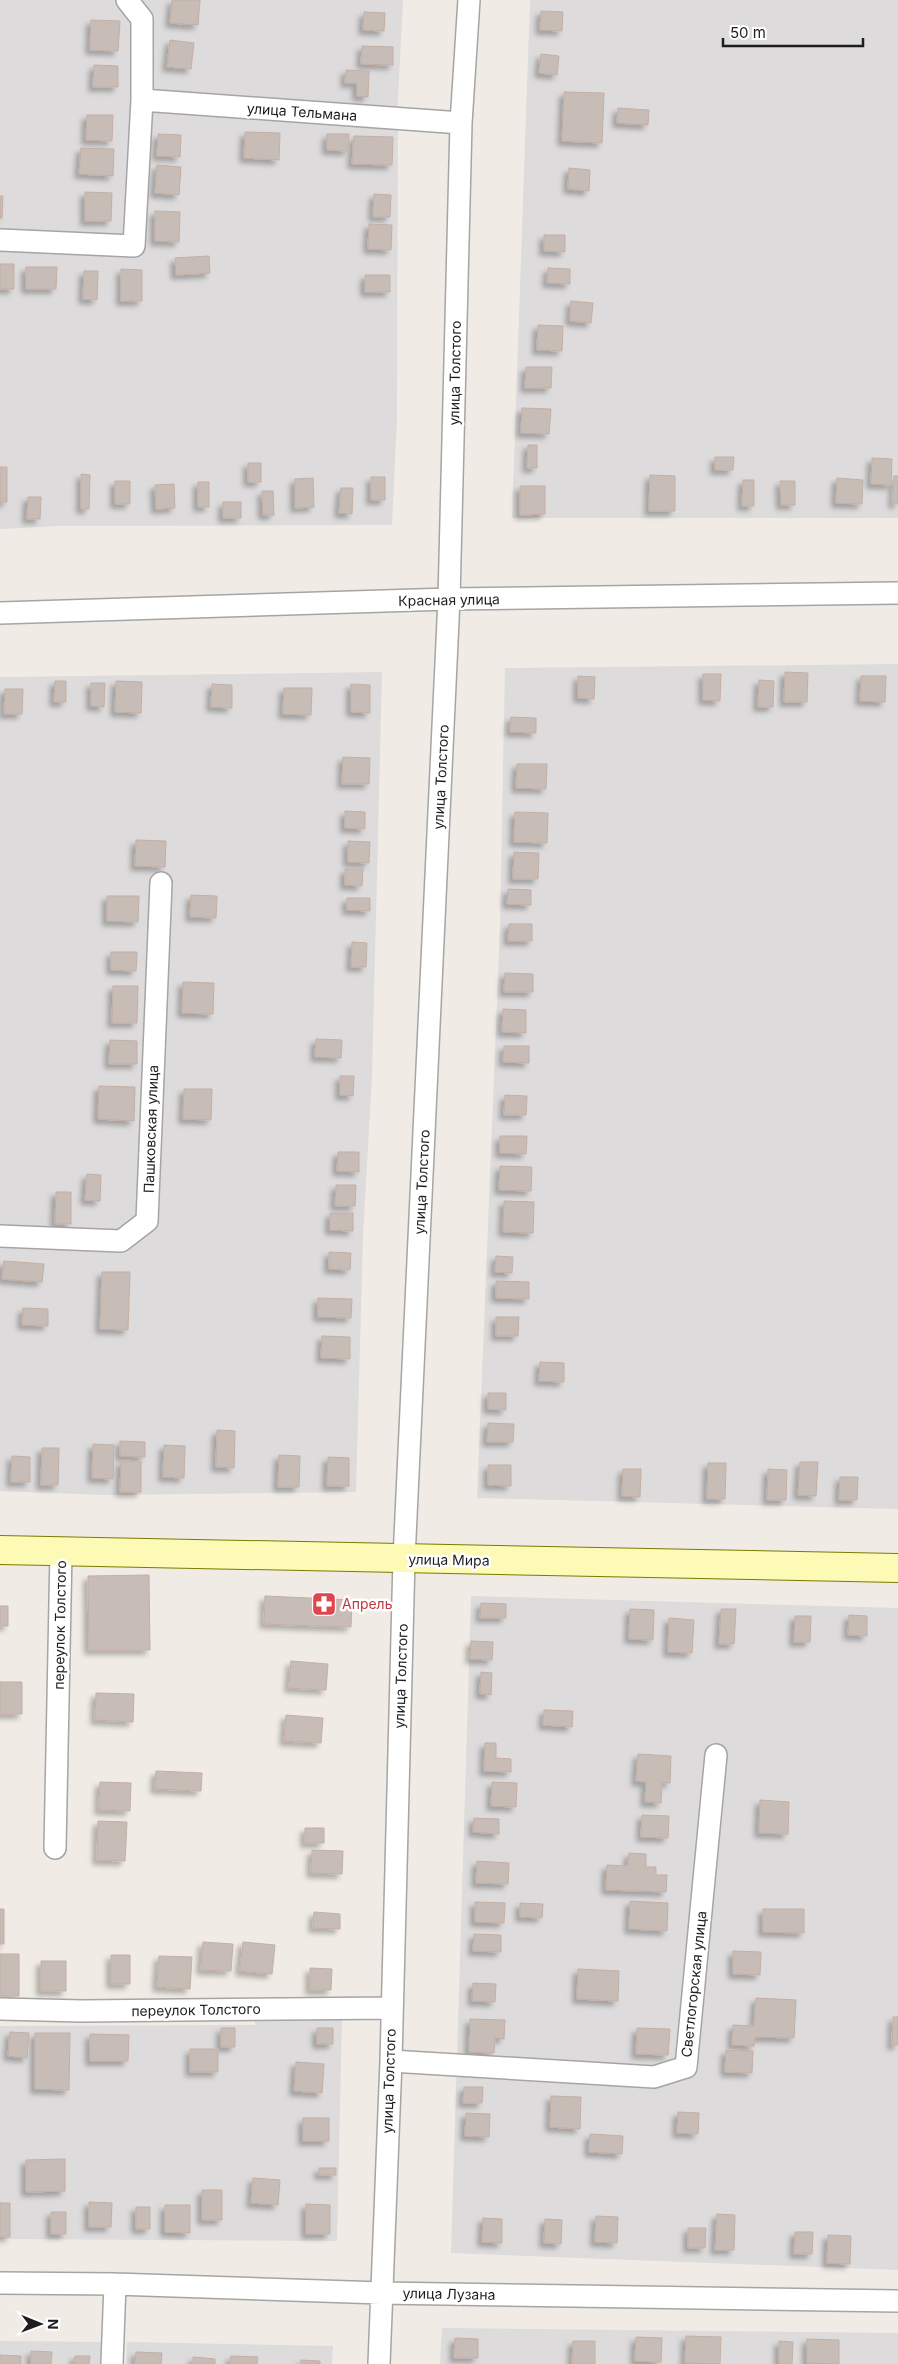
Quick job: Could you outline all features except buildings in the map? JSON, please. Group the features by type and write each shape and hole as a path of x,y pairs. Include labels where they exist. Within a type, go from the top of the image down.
{"main road":[{"name":"улица Мира","path":"0,1550 898,1568"}],"street":[{"path":"0,240 134,246 142,100 142,19 127,0"},
{"name":"улица Толстого","path":"379,2364 391,2061 404,1559 449,600 461,123 469,0"},
{"name":"улица Тельмана","path":"142,100 461,123"},
{"name":"Красная улица","path":"0,613 449,600 898,593"},
{"name":"Пашковская улица","path":"0,1236 121,1241 147,1221 160,883"},
{"name":"переулок Толстого","path":"55,1848 61,1552"},
{"name":"Светлогорская улица","path":"391,2061 654,2077 686,2066 716,1755"},
{"name":"переулок Толстого","path":"0,2009 82,2011 392,2008"},
{"name":"улица Лузана","path":"0,2284 115,2284 381,2294 898,2301"},
{"path":"112,2364 115,2284"}],"shaded area":[{"path":"0,0 403,0 398,98 397,418 392,525 59,526 0,529"},
{"path":"530,0 898,0 898,518 512,518"},
{"path":"898,664 898,1509 477,1498 500,927 505,668"},
{"path":"382,672 372,1076 363,1235 356,1492 106,1495 0,1491 0,677"},
{"path":"471,1596 898,1608 898,2270 451,2253"},
{"path":"255,2017 342,2017 337,2241 0,2239 0,2026 255,2025"},
{"path":"442,2328 898,2333 898,2364 440,2364"},
{"path":"0,2341 101,2342 100,2364 0,2364"},
{"path":"127,2342 333,2346 332,2364 126,2364"}],"place":[{"name":"Апрель","path":"324,1604"}]}
